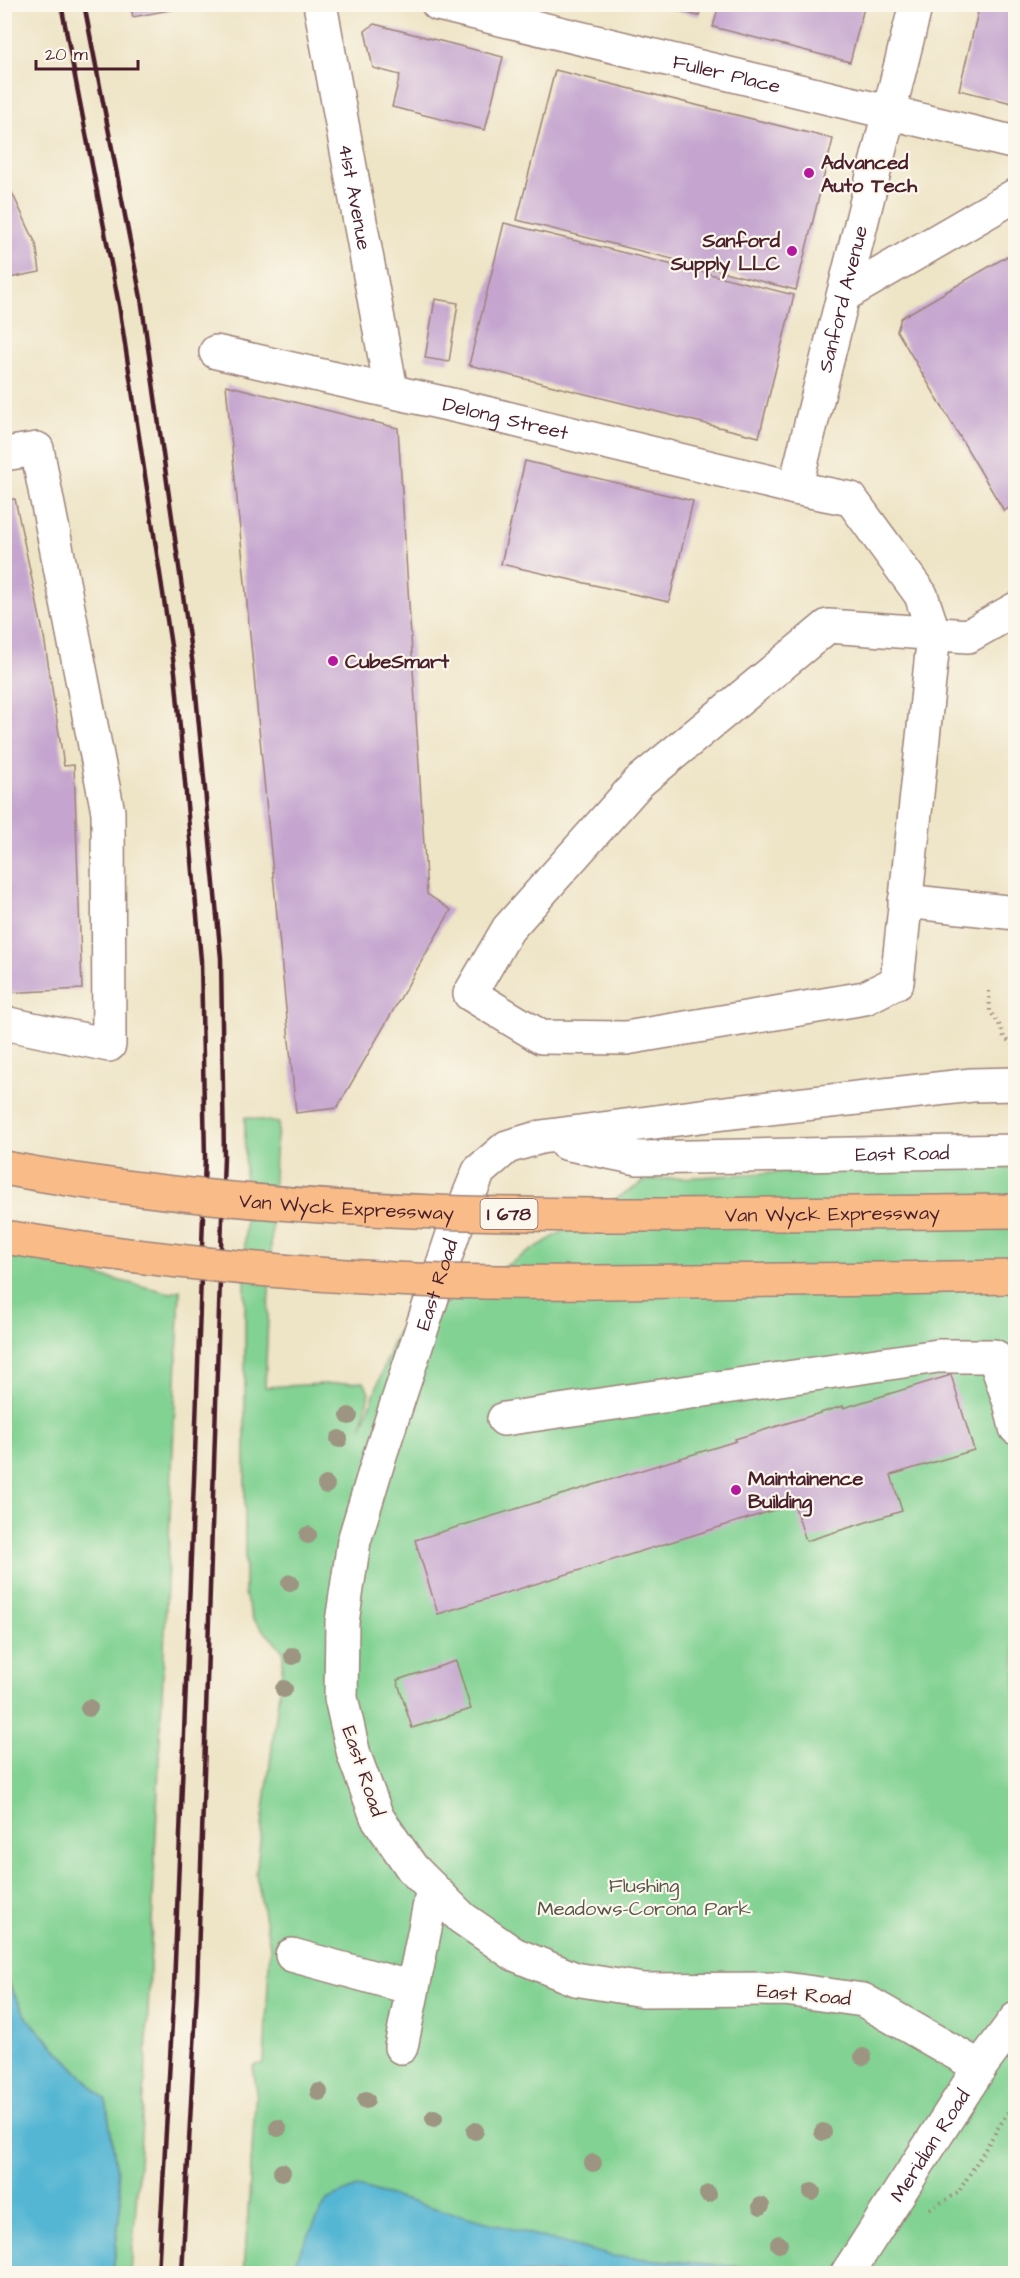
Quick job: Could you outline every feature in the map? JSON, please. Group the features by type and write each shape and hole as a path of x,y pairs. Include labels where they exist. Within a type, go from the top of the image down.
{"highway":[{"name":"Van Wyck Expressway","path":"4,1168 128,1187 254,1202 399,1212 633,1215 1016,1211"},
{"path":"4,1237 118,1254 250,1269 396,1279 574,1282 1016,1277"}],"street":[{"name":"41st Avenue","path":"320,4 391,390"},
{"name":"Fuller Place","path":"438,4 1016,143"},
{"name":"Sanford Avenue","path":"795,488 916,4"},
{"path":"844,295 1016,195"},
{"name":"Delong Street","path":"216,352 391,390 795,488 851,499 921,595 934,634"},
{"path":"4,454 37,449 108,812 109,1046 4,1023"},
{"path":"934,634 897,982 865,998 626,1038 541,1037 470,994 508,929 639,782 828,626 968,636 1016,609"},
{"path":"905,901 1016,912"},
{"path":"540,1138 716,1114 972,1084 1016,1084"},
{"name":"East Road","path":"980,2067 863,2000 785,1989 643,1990 576,1979 514,1954 462,1918 412,1868 377,1817 354,1755 341,1698 342,1622 354,1541 453,1234 479,1171 507,1148 540,1138 638,1158 1016,1151"},
{"path":"504,1419 938,1356 994,1356 1014,1413"},
{"path":"401,2047 433,1889"},
{"path":"292,1955 412,1988"},
{"name":"Meridian Road","path":"847,2274 980,2067 1016,2019"}],"path":[{"path":"989,991 990,1011 1004,1037 1016,1048"},
{"path":"923,2213 958,2193 1016,2099"}],"green space":[{"name":"Flushing Meadows-Corona Park","path":"245,1117 279,1123 275,1153 265,1387 364,1382 369,1392 362,1427 397,1332 647,1180 934,1163 1015,1163 1015,2273 244,2274 256,2088 253,2066 264,2063 270,1946 256,1874 284,1652 253,1619 245,1595"},
{"path":"4,1253 171,1293 180,1290 145,2081 131,2273 113,2273 121,2198 106,2101 28,2019 5,1977"}],"water":[{"path":"4,1977 28,2019 106,2101 121,2198 113,2273 5,2273"},
{"path":"357,2187 612,2256 743,2267 748,2273 289,2273 327,2200"}],"building":[{"path":"130,4 191,4 191,6 133,17"},
{"path":"667,4 701,4 699,16 666,8"},
{"path":"719,4 865,4 850,62 713,27"},
{"path":"980,4 1016,4 1016,104 959,90"},
{"path":"374,24 503,57 485,130 392,107 400,75 373,68 365,31"},
{"path":"555,70 833,139 796,290 517,220"},
{"path":"8,184 36,244 40,272 4,279 4,185"},
{"path":"504,223 794,295 759,437 469,365"},
{"path":"1016,251 1016,504 1004,511 897,331 901,318"},
{"path":"435,299 458,303 449,362 425,358"},
{"name":"CubeSmart","path":"226,385 398,428 427,894 451,910 337,1108 296,1113"},
{"path":"525,461 693,501 669,602 501,564"},
{"path":"15,499 44,637 64,766 74,765 82,989 4,993 4,500"},
{"name":"Maintainence Building","path":"951,1375 974,1450 891,1475 902,1511 806,1541 794,1504 438,1614 415,1540 736,1441 735,1439"},
{"path":"456,1661 471,1709 412,1728 397,1680"}],"railway":[{"path":"61,4 119,305 175,672 201,960 205,1157 174,1987 158,2274"},
{"path":"84,4 141,298 194,673 221,958 224,1156 197,1989 182,2274"}],"place":[{"name":"Advanced Auto Tech","path":"809,173"},
{"name":"Sanford Supply LLC","path":"792,251"},
{"name":"CubeSmart","path":"333,661"},
{"name":"Maintainence Building","path":"736,1490"}]}
